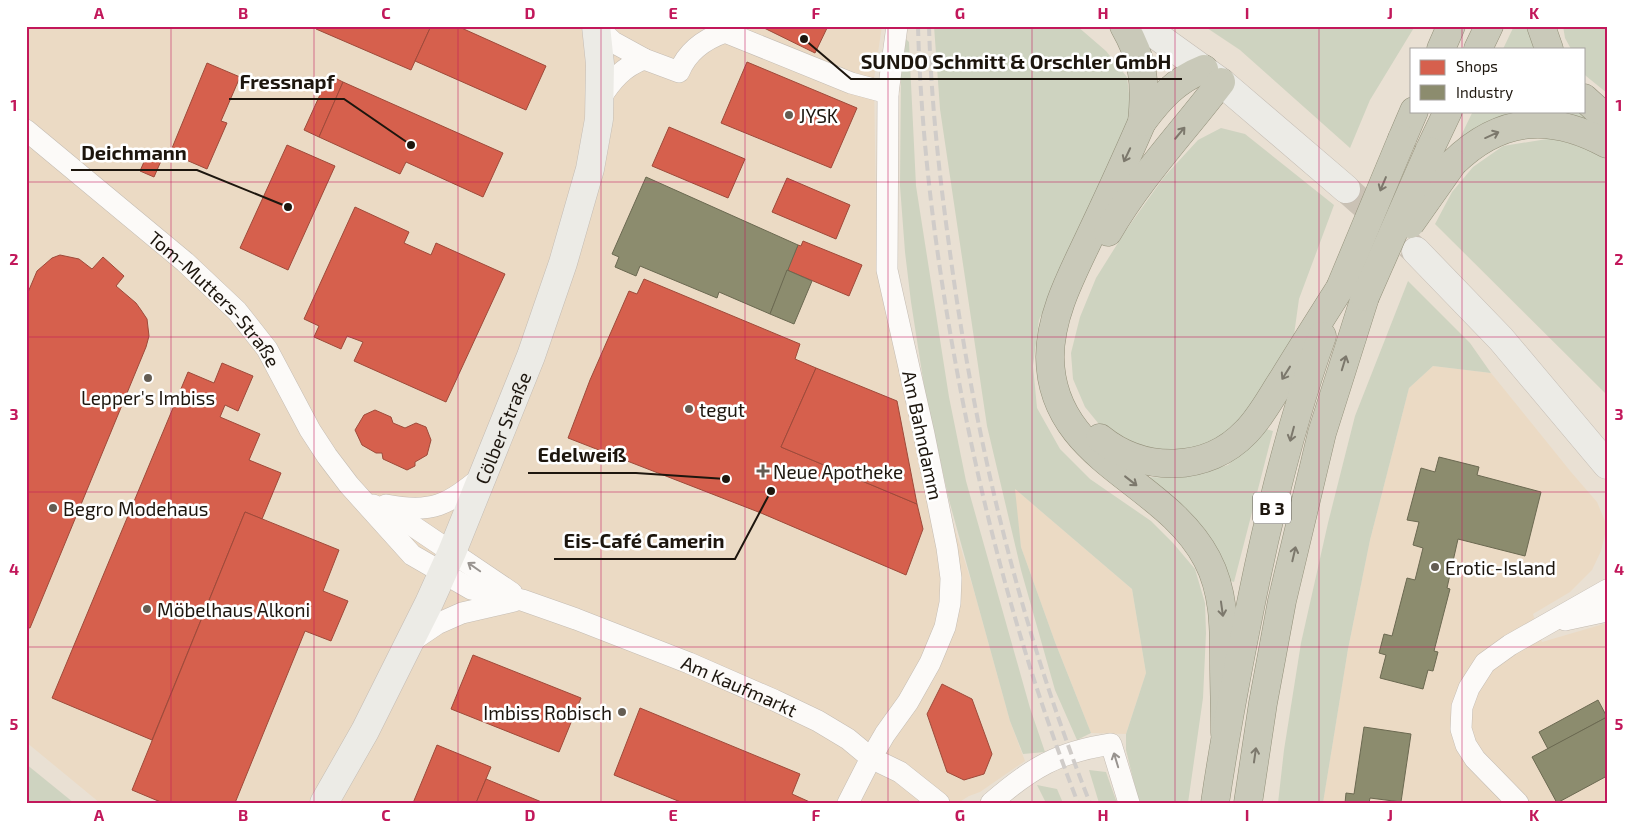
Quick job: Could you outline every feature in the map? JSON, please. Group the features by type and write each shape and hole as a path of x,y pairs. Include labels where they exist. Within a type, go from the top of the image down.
{"highway":[{"path":"1124,26 1139,56 1143,74 1145,94 1142,122"},
{"path":"1441,48 1451,26"},
{"path":"1478,48 1489,26"},
{"path":"1542,26 1548,48"},
{"path":"1213,76 1190,75 1167,92 1142,122 1069,281 1056,319 1052,339 1051,370 1059,402 1080,437 1098,455 1170,512 1197,542 1207,560 1215,577 1223,614 1225,733"},
{"path":"1213,76 1121,209 1077,288 1065,326 1062,359 1068,392 1075,408 1084,422 1109,446 1140,460 1174,464 1190,462 1220,452 1233,444 1256,422 1340,288"},
{"path":"1586,100 1607,119"},
{"name":"B 3","path":"1215,803 1225,733 1258,566 1279,478 1305,385 1340,288 1414,112"},
{"path":"1441,157 1448,112"},
{"path":"1441,157 1493,134 1526,124 1543,124 1577,130 1607,144"},
{"name":"B 3","path":"1248,803 1263,703 1285,592 1322,433 1370,287 1441,157"}],"street":[{"path":"596,26 613,42 644,59 679,72 682,63 708,38 725,32 851,83 888,93"},
{"name":"Cölber Straße","path":"324,803 365,731 409,643 447,562 523,379 563,263 590,169 600,119 600,64 596,26"},
{"name":"Am Bahndamm","path":"848,803 885,734 908,702 930,663 945,627 950,603 951,578 947,548 924,434 887,270 888,93 897,26"},
{"path":"1143,26 1213,76 1346,189"},
{"path":"600,99 621,71 644,59"},
{"name":"Tom-Mutters-Straße","path":"26,130 184,262 237,311 267,349 310,430 349,485 412,556 447,562"},
{"path":"1416,251 1501,338 1607,465"},
{"path":"364,501 399,508 425,509 447,502 483,476"},
{"name":"Am Kaufmarkt","path":"447,562 471,589 522,600 576,619 774,700 848,739 871,758 900,772 939,803"},
{"path":"1518,803 1475,759 1466,745 1461,729 1462,707 1469,688 1485,664 1510,645 1543,625 1602,599 1607,574"},
{"path":"409,643 437,624 462,613 522,600"},
{"path":"991,803 1016,782 1049,761 1083,748 1111,744 1129,803"}],"shaded area":[{"path":"26,26 882,26 874,79 877,274 974,591 1010,721 1025,761 980,792 958,803 100,803 26,742"},
{"path":"1433,366 1491,373 1597,502 1607,526 1601,551 1592,570 1570,592 1533,614 1542,642 1607,623 1607,803 1323,803 1348,649 1370,540 1409,388"},
{"path":"1014,488 1132,589 1146,673 1126,734 1091,733 1055,642 1021,547"}],"green space":[{"path":"934,26 1077,26 1106,51 1127,77 1131,111 1122,145 1039,320 1033,366 1037,408 1060,449 1090,479 1151,521 1195,569 1205,603 1206,633 1203,698 1188,803 1139,803 1126,750 1126,734 1146,673 1132,589 1015,489 1021,547 1055,642 1091,733 1077,740 1055,690 1021,570 987,426 940,109"},
{"path":"1204,26 1415,26 1370,100 1350,148 1240,50"},
{"path":"1514,26 1538,26 1541,48 1503,48"},
{"path":"1563,26 1607,26 1607,93 1586,76 1586,48 1570,48 1565,38"},
{"path":"906,39 909,42 916,186 949,397 966,481 1030,708 1045,752 1023,754 1010,721 949,500 925,392 911,302 900,186 901,75"},
{"path":"1473,112 1585,112 1606,129 1458,142"},
{"path":"1221,128 1245,134 1334,205 1299,299 1293,342 1230,437 1174,453 1117,442 1085,407 1073,379 1071,353 1080,317 1096,278 1126,230 1164,177 1198,140"},
{"path":"1553,138 1594,151 1607,158 1607,395 1435,224 1452,192 1473,167 1503,146"},
{"path":"1408,281 1470,343 1491,373 1433,366 1409,388 1370,540 1348,649 1323,803 1278,803 1284,750 1301,643 1328,523 1355,416"},
{"path":"1266,429 1273,431 1234,582 1227,580 1146,477 1178,478 1228,465"},
{"path":"26,764 74,803 26,803"},
{"path":"1089,770 1106,772 1117,803 1099,803"},
{"path":"1037,785 1057,789 1063,803 1046,803"}],"building: Shops":[{"path":"317,26 431,26 411,70 316,29"},
{"path":"431,26 457,26 546,66 526,110 415,61"},
{"path":"760,26 828,26 815,53"},
{"name":"JYSK","path":"747,62 857,108 831,168 721,123"},
{"path":"207,63 240,77 221,121 227,123 207,169 170,153"},
{"path":"329,75 343,82 319,137 304,130"},
{"path":"343,82 503,153 483,197 406,162 400,174 319,137"},
{"path":"669,127 745,159 728,198 652,166"},
{"path":"287,145 335,166 288,270 240,248"},
{"path":"147,155 161,161 154,177 140,171"},
{"path":"787,178 850,205 836,239 772,212"},
{"path":"355,207 409,232 404,243 431,255 436,243 505,274 446,402 354,361 363,342 347,336 341,349 314,337 319,326 304,319"},
{"path":"803,241 862,265 849,296 787,270 798,245 801,246"},
{"name":"Begro Modehaus","path":"60,255 79,259 92,269 103,257 124,276 116,286 136,303 147,319 149,336 30,628 26,627 26,297 37,271 52,258"},
{"name":"tegut","path":"644,279 800,344 795,359 816,368 781,447 917,504 923,529 906,575 761,513 568,438 590,380 629,291 637,294"},
{"name":"Möbelhaus Alkoni","path":"222,363 253,376 238,411 225,405 220,417 260,434 249,460 281,473 262,519 245,512 152,740 52,698 188,372 214,383"},
{"path":"816,368 897,401 917,504 781,447"},
{"path":"375,410 391,417 393,423 405,428 416,423 426,427 431,440 427,455 415,462 415,466 407,470 383,459 382,453 376,453 362,445 355,430 364,415"},
{"path":"245,512 339,550 323,591 348,601 331,641 305,631 235,803 163,803 132,790"},
{"path":"473,655 581,698 559,752 451,709"},
{"path":"942,684 972,699 992,754 984,774 964,780 947,772 927,714"},
{"path":"640,708 800,774 792,794 812,803 683,803 614,775"},
{"path":"437,745 491,767 476,803 413,803"},
{"path":"486,779 544,803 476,803"}],"building: Industry":[{"path":"646,177 798,245 770,314 719,292 717,298 640,266 636,276 615,267 619,257 612,254"},
{"path":"787,270 812,281 794,324 770,314"},
{"name":"Erotic-Island","path":"1439,457 1479,467 1477,475 1541,492 1525,556 1458,539 1447,588 1450,589 1434,651 1438,652 1433,671 1428,670 1423,689 1380,678 1386,655 1379,653 1384,634 1392,636 1407,578 1415,580 1423,548 1413,545 1419,522 1407,520 1421,468 1435,472"},
{"path":"1598,700 1607,717 1548,749 1539,732"},
{"path":"1607,717 1607,776 1557,803 1532,757"},
{"path":"1364,727 1411,734 1401,802 1370,798 1369,803 1345,803 1346,793 1354,794"}],"tunnel":[{"path":"1346,189 1416,251"}],"railway":[{"path":"918,26 922,110 935,236 966,417 991,529 1022,640 1039,695 1078,803"},
{"path":"929,26 934,108 945,218 959,316 986,458 1021,598 1042,667 1090,803"}],"place":[{"name":"SUNDO Schmitt & Orschler GmbH","path":"804,39"},
{"name":"JYSK","path":"789,115"},
{"name":"Fressnapf","path":"411,145"},
{"name":"Deichmann","path":"288,207"},
{"name":"Lepper's Imbiss","path":"148,378"},
{"name":"tegut","path":"689,409"},
{"name":"Neue Apotheke","path":"763,471"},
{"name":"Edelweiß","path":"726,479"},
{"name":"Eis-Café Camerin","path":"771,491"},
{"name":"Begro Modehaus","path":"53,508"},
{"name":"Erotic-Island","path":"1435,567"},
{"name":"Möbelhaus Alkoni","path":"147,609"},
{"name":"Imbiss Robisch","path":"622,712"}]}
